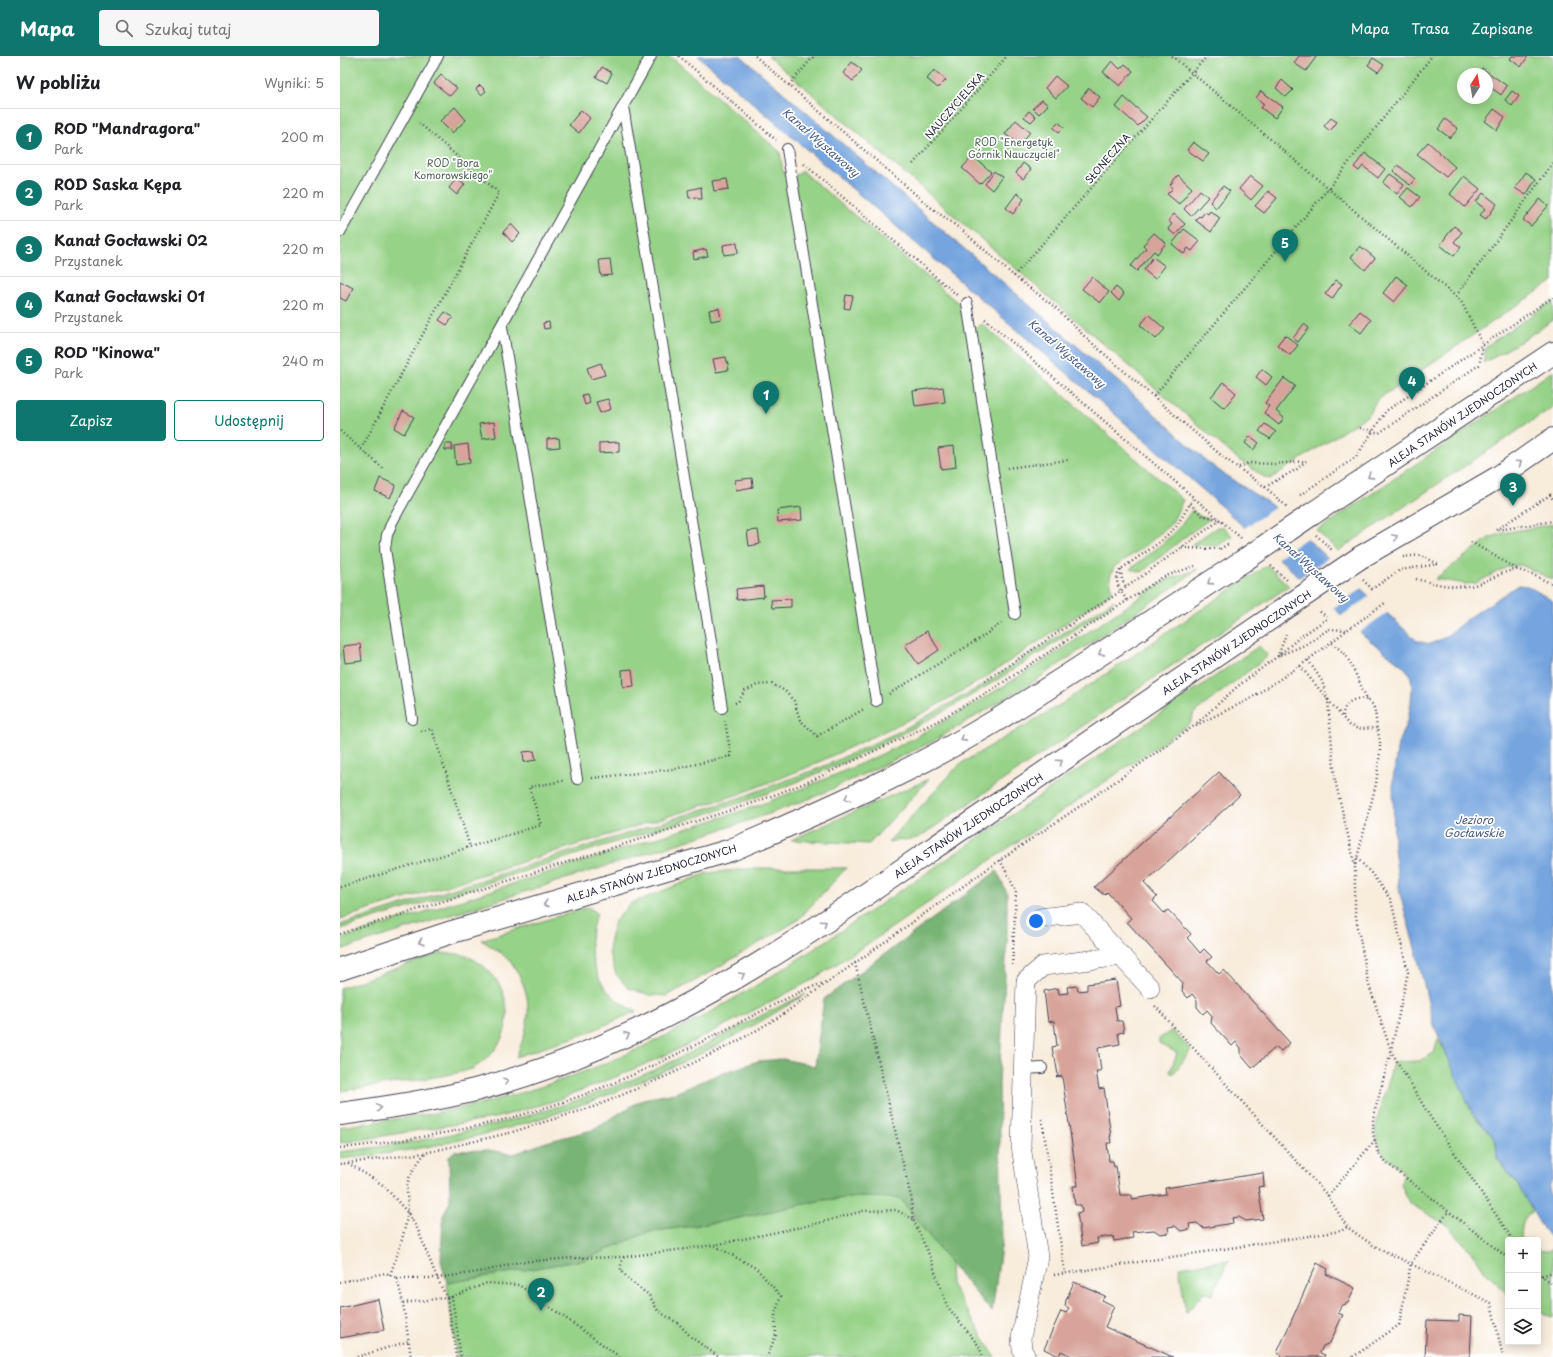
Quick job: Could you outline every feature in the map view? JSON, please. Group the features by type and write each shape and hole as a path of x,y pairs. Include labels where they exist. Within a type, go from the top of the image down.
{"main road":[{"name":"ALEJA STANÓW ZJEDNOCZONYCH","path":"340,969 452,932 731,850 908,768 997,720 1243,550 1312,514 1553,353"},
{"name":"ALEJA STANÓW ZJEDNOCZONYCH","path":"340,1114 448,1096 524,1075 608,1044 696,1001 798,941 1361,557 1497,478 1553,439"}],"street":[{"path":"1040,918 1082,913 1122,956 1151,995"},
{"path":"1026,1357 1022,1350 1021,1338 1038,1257 1021,1146 1033,1069 1026,981 1043,966 1122,956"}],"lane":[{"path":"340,232 438,56"},
{"path":"412,719 385,549 387,535 392,522 502,327 651,56"},
{"path":"623,106 722,708"},
{"path":"787,149 876,701"},
{"path":"967,303 1015,614"},
{"path":"502,327 577,779"}],"path":[{"path":"679,56 1193,499 1220,520 1243,550"},
{"path":"755,56 790,84 929,206 962,230 1014,276 1055,306 1086,338 1254,480"},
{"path":"790,84 814,56"},
{"name":"NAUCZYCIELSKA","path":"913,164 1007,56"},
{"path":"1172,56 1461,301 1482,345 1478,365 1379,433 1357,427"},
{"name":"SŁONECZNA","path":"1014,276 1207,56"},
{"path":"1154,396 1328,189 1432,56"},
{"path":"361,448 499,193 407,112"},
{"path":"1456,296 1553,163"},
{"path":"1295,500 1305,490 1356,457 1386,411 1553,297"},
{"path":"340,431 385,470"},
{"path":"992,470 1068,460"},
{"path":"1238,468 1249,463 1276,464 1306,461 1297,469 1265,487"},
{"path":"1553,500 1552,493 1496,530 1553,521"},
{"path":"1127,600 1116,579 1121,569 1161,541 1176,527 1193,499"},
{"path":"1190,504 1202,515 1220,520"},
{"path":"985,681 1121,591 1220,520"},
{"path":"1471,542 1518,570 1553,584"},
{"path":"1181,548 1220,549 1214,554"},
{"path":"1375,586 1400,570 1438,564 1421,555 1396,558"},
{"path":"1266,561 1288,582"},
{"path":"340,934 756,802 815,779 934,722 976,699 1163,577 1195,566 1202,562"},
{"path":"1121,569 1122,580 1126,587"},
{"path":"1416,579 1440,584 1468,586 1488,581 1510,570 1518,570"},
{"path":"1194,726 1248,700 1300,666 1385,603"},
{"path":"340,1164 425,1153 509,1133 596,1106 669,1075 738,1041 779,1017 1000,860 1089,800 1194,726 1238,686 1278,656 1300,637 1328,618 1316,608"},
{"path":"1278,656 1305,645 1329,629 1347,630"},
{"path":"1278,656 1286,633 1291,630"},
{"path":"1332,643 1345,654 1368,701 1374,709 1380,741 1376,784 1355,866"},
{"path":"1308,660 1322,681 1328,701 1335,780 1355,866 1355,911 1368,982 1391,1051 1429,1115 1511,1237"},
{"path":"1300,666 1328,701 1353,728 1377,728"},
{"path":"1343,717 1344,708 1349,702 1358,698 1368,701"},
{"path":"340,887 541,825 529,786 577,779 668,770 731,756 722,708"},
{"path":"412,719 416,732 432,729 470,847"},
{"path":"1357,858 1371,873 1391,900 1408,972 1391,1051 1373,1118 1373,1134 1378,1153 1388,1164 1505,1256"},
{"path":"1000,860 1016,891 1011,976"},
{"path":"855,963 911,1197 913,1219 930,1256 947,1306 979,1346 983,1357"},
{"path":"340,1148 448,1132 519,1115 601,1088 689,1048 806,989 828,982"},
{"path":"1151,995 1328,1196 1347,1226 1374,1246 1411,1262 1491,1303 1503,1357"},
{"path":"1042,1113 1065,1273"},
{"path":"1328,1196 1375,1140"},
{"path":"390,1275 403,1241 408,1213 406,1190 408,1181 414,1167 425,1153"},
{"path":"348,1163 383,1185 408,1213 418,1230 437,1278 447,1298 457,1357"},
{"path":"340,1282 386,1273 396,1278 437,1278 485,1271 518,1262 575,1258 624,1257 714,1245 804,1226 863,1211 896,1210 913,1219"},
{"path":"1353,1357 1398,1325 1411,1262 1448,1212"},
{"path":"1048,1276 1341,1231 1347,1226"},
{"path":"714,1245 756,1268 780,1296 775,1314 776,1335 767,1357"},
{"path":"624,1257 621,1264 621,1270 629,1280 649,1295 658,1311 679,1324 691,1337 718,1357"},
{"path":"1541,1274 1553,1272"},
{"path":"1541,1276 1553,1285"},
{"path":"396,1278 403,1303 411,1357"},
{"path":"403,1303 452,1297 487,1283 518,1285 620,1357"},
{"path":"452,1297 461,1357"},
{"path":"357,1357 409,1341"}],"green space":[{"name":"ROD \"Bora Komorowskiego\"","path":"340,56 641,56 654,64 660,56 670,56 780,152 783,172 797,175 802,171 964,308 964,326 977,328 982,324 1183,500 1172,523 1144,547 1114,567 1110,577 1112,592 983,679 925,712 806,768 739,794 340,919"},
{"name":"ROD \"Energetyk Górnik Nauczyciel\"","path":"768,56 1553,56 1553,281 1377,400 1368,415 1270,479 1262,476 1240,461"},
{"path":"1553,301 1553,320 1520,342 1483,363 1486,346"},
{"path":"1553,371 1553,407 1338,551 1317,531"},
{"path":"1192,510 1201,517 1210,519 1186,536 1142,572 1130,569 1172,535"},
{"path":"1553,524 1553,580 1521,565 1509,566 1476,583 1466,584 1435,579 1489,538 1503,533"},
{"path":"1217,527 1224,527 1232,536 1218,546 1191,545"},
{"path":"1267,565 1289,586 918,838 888,842 960,764 1063,703"},
{"path":"1198,569 1030,684 932,742 819,795 772,813 686,841 340,950 340,939 754,807 853,767 891,750 972,705 1033,668 1169,579"},
{"path":"1114,600 1110,606 1006,675 934,717 860,755 821,772 723,809 340,929 340,925 742,797 822,767 900,731 983,685"},
{"path":"1259,646 1268,656 1194,713 1191,723 881,935 812,980 679,1049 618,1076 554,1101 499,1117 340,1143 340,1127 452,1110 497,1100 541,1087 606,1063 691,1023 772,976 851,925"},
{"path":"929,779 869,844 791,840"},
{"path":"756,868 846,868 798,920 695,981 666,996 649,995 628,988 616,974 609,953 610,938 615,921 630,904 707,873"},
{"path":"997,871 1007,893 1007,942 999,1083 1002,1240 992,1312 950,1263 900,1198 860,1197 823,1200 720,1222 648,1232 583,1260 447,1283 441,1261 443,1216 450,1201 449,1156 455,1151 487,1150 514,1154 546,1142 592,1130 643,1099 675,1093 717,1075 758,1061 783,1059 815,1066 824,999"},
{"path":"588,907 597,913 592,928 591,942 592,957 596,971 603,984 612,995 623,1004 637,1011 587,1033 516,1057 525,1034 527,1023 528,1001 525,990 521,978 511,963 499,952 481,940"},
{"path":"441,953 461,954 468,956 484,966 502,989 506,1003 507,1017 505,1031 499,1044 483,1062 466,1071 424,1079 340,1091 340,988"},
{"path":"806,994 697,1056 640,1082 583,1104 524,1123 464,1139 403,1151 340,1159 340,1152 423,1140 505,1122 585,1097 624,1083 663,1066"},
{"path":"1172,1030 1191,1050 1173,1074 1170,1072 1177,1053 1159,1043 1159,1039"},
{"path":"1438,1039 1449,1058 1473,1115 1490,1133 1496,1142 1497,1158 1517,1184 1533,1211 1529,1213 1523,1222 1521,1237 1505,1237 1505,1291 1486,1273 1474,1255 1448,1226 1409,1203 1401,1184 1404,1172 1385,1156 1379,1146 1375,1131 1382,1099 1386,1090 1393,1062 1419,1061 1434,1053"},
{"path":"860,1197 900,1198 950,1263 951,1284 995,1357 457,1357 447,1283 583,1260 648,1232 720,1222 823,1200"},
{"path":"1553,1247 1553,1318 1541,1312 1541,1251 1551,1250"},
{"path":"1229,1260 1212,1295 1205,1292 1186,1313 1179,1267"}],"water":[{"name":"Jezioro Gocławskie","path":"698,56 741,56 1144,404 1205,460 1225,475 1270,504 1417,641 1430,644 1444,638 1470,617 1518,585 1528,586 1553,601 1553,1179 1549,1190 1553,1208 1553,1237 1548,1235 1540,1224 1517,1184 1497,1158 1496,1142 1490,1133 1473,1115 1433,1023 1418,959 1400,894 1394,848 1393,779 1398,743 1408,719 1411,702 1412,685 1410,674 1402,665 1368,639 1203,490"}],"pier":[{"path":"1276,507 1308,537 1276,559 1243,529"},
{"path":"1329,557 1362,588 1332,609 1298,579"},
{"path":"1370,596 1388,612 1358,633 1340,617"}],"building":[{"path":"1299,56 1316,57 1306,71 1294,63"},
{"path":"1512,56 1528,56 1521,67 1510,59"},
{"path":"1373,58 1384,65 1378,72 1368,65"},
{"path":"1112,61 1120,69 1125,64 1133,71 1120,86 1103,72"},
{"path":"852,62 862,70 853,81 843,73"},
{"path":"602,67 612,73 607,83 596,77"},
{"path":"934,70 946,80 938,88 927,79"},
{"path":"441,75 457,88 450,96 434,83"},
{"path":"1055,76 1067,86 1056,98 1045,88"},
{"path":"1493,76 1507,86 1501,95 1493,89"},
{"path":"1282,80 1293,90 1286,97 1276,88"},
{"path":"480,85 486,91 481,95 476,89"},
{"path":"1089,88 1100,97 1092,107 1081,98"},
{"path":"1261,91 1283,107 1275,118 1261,108 1264,104 1256,98"},
{"path":"1512,91 1519,96 1512,106 1505,100"},
{"path":"1124,97 1147,117 1138,126 1116,107"},
{"path":"1042,100 1048,105 1039,114 1033,108"},
{"path":"455,107 466,120 452,133 440,121"},
{"path":"1494,109 1505,117 1497,130 1485,121"},
{"path":"581,110 590,118 579,133 569,125"},
{"path":"1029,111 1036,117 1031,122 1024,117"},
{"path":"1331,118 1337,122 1330,131 1324,126"},
{"path":"1445,119 1458,129 1450,138 1438,129"},
{"path":"1016,120 1030,132 1020,145 1005,134"},
{"path":"1058,122 1064,127 1059,132 1053,127"},
{"path":"1193,142 1209,154 1203,161 1187,150"},
{"path":"1428,142 1455,167 1446,177 1417,154"},
{"path":"1365,153 1385,169 1378,178 1363,166 1359,171 1354,167"},
{"path":"973,156 991,172 980,184 962,168"},
{"path":"1023,163 1031,169 1023,179 1016,173"},
{"path":"1398,165 1415,179 1410,185 1393,171"},
{"path":"994,171 1002,177 992,190 985,184"},
{"path":"1526,172 1536,179 1526,195 1515,188"},
{"path":"1390,174 1404,184 1397,194 1383,183"},
{"path":"1178,175 1192,188 1179,204 1167,194 1173,188 1170,185"},
{"path":"1250,176 1263,186 1251,200 1239,189"},
{"path":"1464,176 1480,189 1465,207 1450,194"},
{"path":"457,178 465,184 457,195 449,188"},
{"path":"727,179 729,189 714,191 712,181"},
{"path":"1223,186 1230,191 1216,208 1210,202"},
{"path":"701,187 702,199 698,199 697,197 689,198 688,190"},
{"path":"1408,188 1420,197 1412,207 1400,197"},
{"path":"1200,190 1208,197 1191,216 1184,209"},
{"path":"1268,191 1277,198 1264,213 1255,206"},
{"path":"1017,193 1024,199 1013,214 1006,208"},
{"path":"1483,193 1497,204 1486,219 1480,215 1485,209 1476,202"},
{"path":"1540,199 1548,206 1531,226 1523,220"},
{"path":"1210,211 1220,218 1211,232 1195,220 1199,216 1201,217 1205,212 1208,214"},
{"path":"1174,214 1185,224 1175,235 1168,229 1172,224 1168,221"},
{"path":"511,224 520,234 512,242 503,232"},
{"path":"1454,226 1462,232 1454,242 1461,247 1454,256 1440,245"},
{"path":"1184,229 1200,241 1192,251 1188,248 1184,254 1172,244"},
{"path":"1154,233 1166,243 1157,254 1154,251 1137,271 1131,266 1146,248 1143,245"},
{"path":"737,243 738,253 724,255 723,245"},
{"path":"1360,246 1375,258 1365,270 1351,257"},
{"path":"706,249 708,256 694,259 693,252"},
{"path":"1153,257 1165,266 1155,279 1144,270"},
{"path":"610,259 612,275 601,276 599,260"},
{"path":"1396,276 1408,285 1394,302 1383,293"},
{"path":"1092,277 1109,292 1100,303 1082,289"},
{"path":"1336,280 1342,284 1332,299 1325,294"},
{"path":"340,281 353,288 346,301 340,298"},
{"path":"1116,287 1124,294 1119,301 1111,293"},
{"path":"846,295 853,296 850,309 844,308"},
{"path":"719,308 721,319 711,321 709,310"},
{"path":"1360,311 1371,320 1361,333 1349,324"},
{"path":"445,312 453,317 447,325 439,320"},
{"path":"1149,315 1165,329 1156,339 1140,325"},
{"path":"549,322 550,328 544,329 543,323"},
{"path":"1304,324 1309,328 1298,342 1293,338"},
{"path":"1285,335 1298,345 1290,355 1277,345"},
{"path":"726,357 729,370 716,372 713,359"},
{"path":"601,363 605,375 591,379 587,368"},
{"path":"1262,369 1272,377 1266,385 1256,377"},
{"path":"1284,378 1295,386 1276,411 1284,418 1279,425 1264,413 1269,406 1265,403"},
{"path":"1223,382 1236,393 1224,408 1211,397"},
{"path":"943,387 945,402 915,406 913,391"},
{"path":"587,394 590,403 585,405 582,395"},
{"path":"608,399 611,409 600,413 596,402"},
{"path":"403,411 414,417 404,434 394,428"},
{"path":"494,422 496,437 482,439 479,424"},
{"path":"1265,424 1276,432 1270,439 1259,431"},
{"path":"1250,436 1259,443 1253,450 1245,443"},
{"path":"559,438 560,447 547,448 547,439"},
{"path":"619,442 619,452 599,453 599,443"},
{"path":"445,444 452,444 452,450 445,450"},
{"path":"468,444 470,463 456,465 454,446"},
{"path":"954,446 956,467 941,469 938,448"},
{"path":"380,478 396,485 390,498 375,491"},
{"path":"752,478 753,487 736,490 735,480"},
{"path":"801,507 802,520 778,522 777,510"},
{"path":"758,530 760,544 749,546 747,531"},
{"path":"763,586 764,597 737,600 736,589"},
{"path":"791,599 791,607 772,608 771,600"},
{"path":"927,631 939,650 918,664 905,645"},
{"path":"360,644 362,661 345,663 343,646"},
{"path":"632,669 634,686 623,687 622,670"},
{"path":"534,751 536,760 524,762 523,752"},
{"path":"1219,772 1240,795 1144,883 1157,897 1153,901 1164,913 1168,910 1191,934 1187,938 1200,953 1204,949 1212,957 1207,961 1219,974 1224,970 1290,1043 1281,1051 1276,1047 1252,1068 1241,1055 1241,1048 1236,1042 1232,1046 1211,1023 1212,1016 1207,1010 1203,1014 1197,1007 1197,1000 1192,994 1188,998 1182,991 1183,983 1127,922 1131,918 1107,892 1104,895 1094,887"},
{"path":"1116,980 1120,1006 1115,1007 1117,1021 1122,1021 1124,1032 1118,1033 1120,1044 1098,1048 1101,1071 1096,1071 1099,1089 1104,1088 1111,1136 1111,1143 1107,1143 1109,1161 1113,1161 1114,1167 1116,1166 1120,1195 1132,1195 1132,1199 1166,1194 1165,1188 1263,1173 1264,1186 1258,1187 1263,1219 1246,1221 1239,1217 1232,1218 1233,1223 1203,1228 1197,1223 1189,1224 1190,1229 1181,1231 1175,1226 1168,1227 1169,1233 1160,1234 1154,1230 1132,1232 1133,1238 1114,1241 1113,1236 1097,1238 1098,1243 1082,1246 1077,1213 1082,1212 1081,1205 1075,1205 1073,1186 1078,1186 1062,1076 1056,1077 1058,1075 1052,1047 1057,1046 1054,1021 1048,1022 1044,991 1058,988 1059,994 1068,993 1067,987 1077,986 1078,991 1087,990 1087,984"},
{"path":"1317,1263 1328,1269 1326,1274 1355,1288 1348,1303 1341,1306 1338,1313 1343,1315 1330,1343 1323,1346 1320,1353 1325,1355 1324,1357 1281,1357 1282,1355 1277,1353"},
{"path":"1074,1282 1105,1296 1102,1300 1114,1306 1105,1327 1173,1357 1074,1357 1061,1351 1059,1356 1044,1349 1061,1311 1066,1313 1069,1308 1065,1306 1066,1300"},
{"path":"378,1299 384,1330 340,1338 340,1308"},
{"path":"1459,1315 1472,1316 1470,1357 1425,1357 1427,1320 1459,1321"}],"place":[{"name":"ROD \"Kinowa\"","path":"1285,262"},
{"name":"Kanał Gocławski 01","path":"1412,400"},
{"name":"ROD \"Mandragora\"","path":"766,414"},
{"name":"Kanał Gocławski 02","path":"1513,506"},
{"name":"ROD Saska Kępa","path":"541,1311"}],"water label":[{"name":"Kanał Wystawowy","path":"821,142"},
{"name":"Kanał Wystawowy","path":"1067,353"},
{"name":"Kanał Wystawowy","path":"1311,567"}]}
